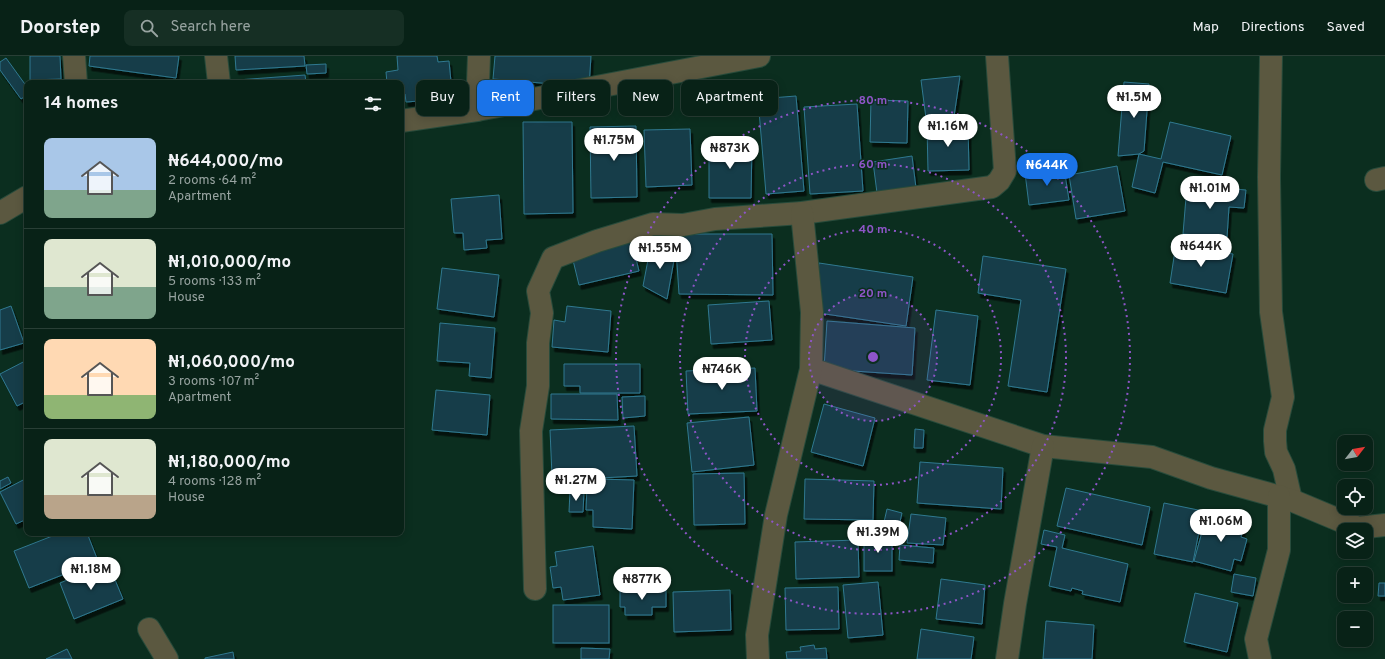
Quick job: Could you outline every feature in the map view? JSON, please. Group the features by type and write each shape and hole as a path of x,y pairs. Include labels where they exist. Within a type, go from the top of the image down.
{"street":[{"path":"74,56 76,80"},
{"path":"216,56 219,80"},
{"path":"478,80 479,56"},
{"path":"535,589 531,431 538,386 538,343 542,313 538,291 553,258 597,241 653,224 683,225 715,219 802,213 992,187 999,181 1005,171 997,56"},
{"path":"1260,659 1256,639 1279,550 1285,498 1284,469 1276,452 1275,441 1275,430 1283,398 1272,312 1269,177 1271,56"},
{"path":"534,99 748,57"},
{"path":"404,121 477,110"},
{"path":"0,213 24,198"},
{"path":"758,659 757,635 776,515 811,369 812,312 802,213"},
{"path":"811,369 1043,446 1152,457 1211,478 1285,498 1358,528 1385,525"},
{"path":"1007,659 1015,604 1043,446"},
{"path":"149,629 167,659"}],"building":[{"path":"30,56 60,56 61,79 30,80"},
{"path":"90,56 179,56 176,78 89,66"},
{"path":"235,56 304,56 305,66 236,70"},
{"path":"397,56 437,56 438,62 449,61 451,80 416,80 416,101 406,102 404,94 404,80 387,80 386,72 398,70"},
{"path":"495,56 591,56 589,80 542,80 542,83 534,82 534,80 493,79"},
{"path":"6,58 24,83 24,97 21,99 0,70 0,62"},
{"path":"326,64 326,73 307,74 306,65"},
{"path":"305,75 306,80 237,80"},
{"path":"960,76 953,123 927,126 921,80"},
{"path":"1124,82 1149,84 1144,151 1139,154 1118,156"},
{"path":"796,96 804,191 766,194 759,116 778,116 778,97"},
{"path":"871,100 908,101 907,143 870,142"},
{"path":"857,104 863,191 810,194 804,107"},
{"path":"523,122 572,122 573,213 524,214"},
{"path":"1170,122 1231,136 1222,175 1163,162 1155,193 1132,187 1139,154 1161,159"},
{"path":"636,126 637,197 591,198 590,127"},
{"path":"927,126 968,126 969,170 928,171"},
{"path":"690,129 692,185 646,187 644,130"},
{"path":"709,142 752,142 751,198 709,198"},
{"path":"912,156 916,188 877,193 873,162"},
{"path":"1117,166 1125,211 1076,219 1069,175"},
{"path":"1064,168 1069,200 1029,205 1025,173"},
{"path":"1187,185 1246,190 1244,208 1229,207 1227,237 1183,234"},
{"path":"499,195 502,239 486,240 487,248 464,250 463,233 454,233 451,199"},
{"path":"679,234 772,234 773,295 679,294 676,249"},
{"path":"632,242 639,271 579,285 572,256"},
{"path":"651,244 676,249 667,299 643,286"},
{"path":"1176,244 1233,254 1226,293 1170,283"},
{"path":"983,256 1066,269 1047,392 1008,386 1021,300 978,293"},
{"path":"819,263 913,277 906,326 812,312"},
{"path":"442,268 499,275 494,317 437,309"},
{"path":"769,301 772,340 711,344 708,305"},
{"path":"11,306 24,343 0,350 0,310"},
{"path":"567,306 611,311 608,352 552,347 554,320 565,322"},
{"path":"936,310 978,316 970,385 927,380"},
{"path":"827,321 915,328 912,375 824,369"},
{"path":"440,323 495,328 491,378 469,376 470,363 437,361"},
{"path":"24,362 24,402 17,406 0,374"},
{"path":"564,364 640,364 640,393 580,393 580,386 564,386"},
{"path":"755,368 757,411 688,414 686,371"},
{"path":"436,390 490,395 487,435 432,430"},
{"path":"551,394 617,394 618,420 551,419"},
{"path":"645,396 645,416 623,418 622,397"},
{"path":"824,404 875,418 863,466 811,452"},
{"path":"749,417 754,465 692,472 687,423"},
{"path":"634,426 637,476 600,478 600,474 552,476 550,430"},
{"path":"915,429 924,430 923,448 914,448"},
{"path":"920,462 1003,468 1001,509 917,503"},
{"path":"744,473 745,524 694,525 693,474"},
{"path":"8,477 11,483 0,489 0,481"},
{"path":"596,479 634,480 632,529 593,527 593,510 586,510 587,486 596,487"},
{"path":"805,479 874,481 873,520 804,519"},
{"path":"24,480 24,520 16,524 0,492"},
{"path":"1066,488 1150,507 1142,545 1057,526"},
{"path":"570,491 584,492 583,512 569,512"},
{"path":"1164,503 1203,511 1193,562 1154,554"},
{"path":"887,509 902,513 899,526 884,522"},
{"path":"911,514 946,518 943,545 907,543"},
{"path":"1207,514 1244,525 1241,537 1247,539 1241,561 1234,559 1231,571 1194,561"},
{"path":"1044,530 1065,535 1062,548 1128,564 1120,602 1082,594 1083,591 1072,588 1071,591 1049,586 1057,547 1041,544"},
{"path":"52,536 88,536 98,561 29,588 14,551"},
{"path":"864,538 892,538 892,571 864,571"},
{"path":"858,540 859,577 796,579 795,542"},
{"path":"900,545 934,548 933,563 899,560"},
{"path":"593,546 600,595 563,600 561,587 553,588 550,567 557,566 555,552"},
{"path":"108,563 123,599 74,619 60,583"},
{"path":"1234,574 1256,578 1253,596 1231,592"},
{"path":"941,579 985,585 982,624 936,619"},
{"path":"878,582 883,635 848,638 843,585"},
{"path":"1379,583 1385,583 1385,596 1378,596"},
{"path":"838,587 839,629 786,630 785,588"},
{"path":"620,589 666,589 666,607 652,607 652,615 625,615 625,607 620,607"},
{"path":"730,590 731,630 674,632 673,592"},
{"path":"1195,593 1238,603 1227,652 1184,642"},
{"path":"553,605 609,605 609,643 553,643"},
{"path":"1046,621 1094,625 1092,659 1043,659"},
{"path":"921,629 974,637 971,659 917,659"},
{"path":"814,645 815,649 826,648 827,659 787,659 786,652 801,651 800,647"},
{"path":"581,648 610,649 609,659 581,659"},
{"path":"67,649 72,659 46,659"},
{"path":"233,652 234,659 205,659 205,658"}]}
